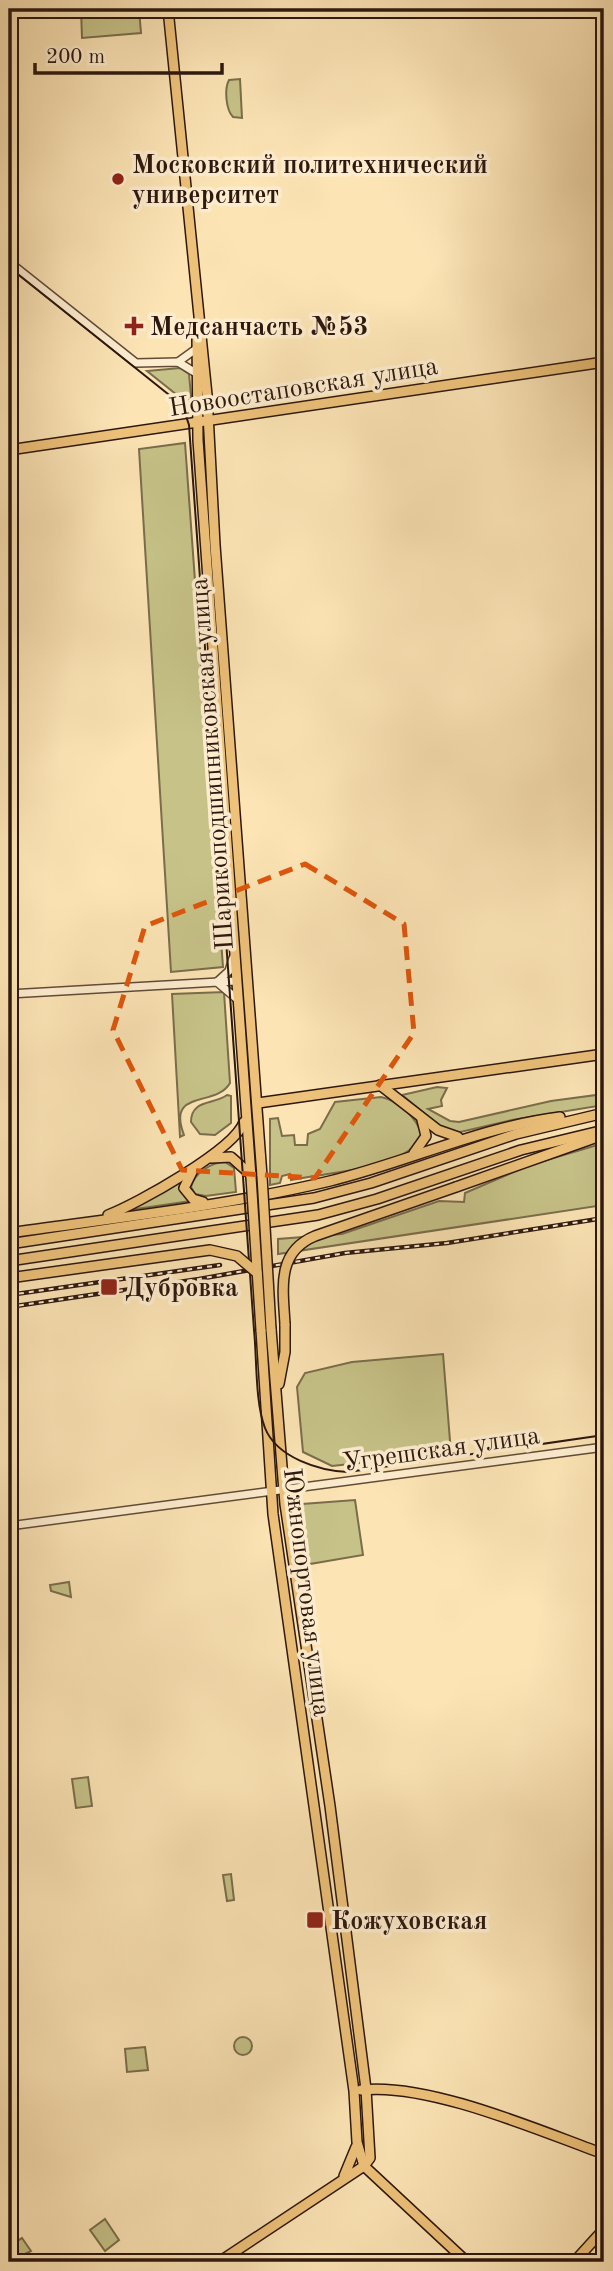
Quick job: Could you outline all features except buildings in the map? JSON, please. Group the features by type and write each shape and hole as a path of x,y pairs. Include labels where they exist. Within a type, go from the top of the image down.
{"main road":[{"path":"169,13 198,328"},
{"name":"Шарикоподшипниковская улица","path":"198,328 198,423 244,1091"},
{"name":"Шарикоподшипниковская улица","path":"198,328 209,422 233,799 258,1103"},
{"name":"Новоостаповская улица","path":"9,450 604,362"},
{"path":"212,1202 193,1199 184,1188 187,1177 240,1133 246,1118 258,1103 604,1054"},
{"path":"380,1085 450,1136 467,1136"},
{"path":"244,1091 258,1103"},
{"name":"Южнопортовая улица","path":"244,1091 261,1330 321,1744 366,2089 370,2158 364,2166"},
{"path":"260,1141 265,1114 276,1101"},
{"name":"Южнопортовая улица","path":"258,1103 277,1396 273,1421 271,1492 288,1631 316,1808 354,2091 357,2142 364,2166"},
{"path":"9,1233 318,1184 513,1123 604,1112"},
{"path":"9,1244 314,1198 371,1183 516,1134 604,1112"},
{"path":"407,1157 419,1149 426,1136 425,1125 416,1113"},
{"path":"277,1396 285,1352 283,1274 289,1255 298,1246 315,1236 604,1132"},
{"path":"9,1261 318,1215 377,1199 521,1150 604,1132"},
{"path":"86,1222 116,1212 202,1163 221,1156 231,1157 247,1169 251,1177"},
{"path":"9,1278 218,1250 237,1256 257,1273"},
{"path":"354,2091 399,2089 447,2101 604,2154"},
{"path":"342,2179 352,2163 357,2142"},
{"path":"219,2262 364,2166 467,2262"},
{"path":"574,2262 604,2229"}],"street":[{"path":"9,262 136,363 178,362 196,373"},
{"path":"178,362 196,349"},
{"path":"217,982 229,971 233,957"},
{"path":"9,995 236,981 242,975 247,961"},
{"path":"236,981 250,997"},
{"path":"217,982 237,999"},
{"name":"Угрешская улица","path":"9,1526 604,1447"}],"highlighted area":[{"path":"305,864 404,924 414,1033 315,1178 182,1170 113,1030 145,926"}],"shaded area":[{"path":"81,9 139,9 141,33 82,38"},
{"path":"240,79 242,118 233,117 226,99 229,80"},
{"path":"180,368 189,374 192,407 147,371"},
{"path":"185,443 223,967 171,972 139,449"},
{"path":"224,992 230,1083 214,1095 187,1104 180,1120 184,1135 180,1137 172,994"},
{"path":"437,1087 447,1088 441,1100 442,1106 428,1109 450,1121 459,1122 551,1101 604,1094 604,1105 512,1120 456,1133 441,1127 402,1095"},
{"path":"227,1095 231,1096 231,1123 215,1135 200,1134 191,1122 195,1109"},
{"path":"381,1097 400,1106 416,1122 422,1135 414,1146 401,1155 364,1168 291,1180 290,1174 282,1176 280,1183 270,1185 270,1119 278,1118 282,1136 294,1135 295,1145 307,1145 308,1134 320,1129 335,1102"},
{"path":"604,1143 604,1205 278,1254 278,1239 342,1234 439,1201 464,1202 465,1193 530,1165"},
{"path":"225,1162 234,1168 236,1192 206,1196 195,1194 191,1187 200,1173 209,1166"},
{"path":"183,1180 191,1201 129,1210"},
{"path":"443,1354 451,1453 332,1466 303,1452 297,1387 305,1373 352,1362"},
{"path":"355,1500 363,1555 304,1565 297,1508 302,1504"},
{"path":"69,1582 71,1597 51,1591 50,1585"},
{"path":"88,1777 92,1806 76,1808 72,1779"},
{"path":"231,1874 234,1900 227,1901 223,1875"},
{"path":"239,2037 247,2037 252,2046 250,2053 239,2055 234,2050 234,2042"},
{"path":"145,2047 148,2070 127,2072 125,2049"},
{"path":"105,2219 119,2240 105,2251 90,2230"},
{"path":"22,2238 31,2251 9,2262 9,2247"}],"tram line":[{"path":"9,267 173,398 184,410 189,425 257,1380 259,1406 265,1428 279,1447 300,1461 325,1469 348,1472 604,1435"}],"railway":[{"path":"9,1307 199,1279 345,1253 447,1243 604,1218"},
{"path":"9,1295 220,1265"}],"place":[{"name":"Московский политехнический университет","path":"118,179"},
{"name":"Медсанчасть №53","path":"134,326"},
{"name":"Дубровка","path":"109,1287"},
{"name":"Кожуховская","path":"315,1920"}]}
